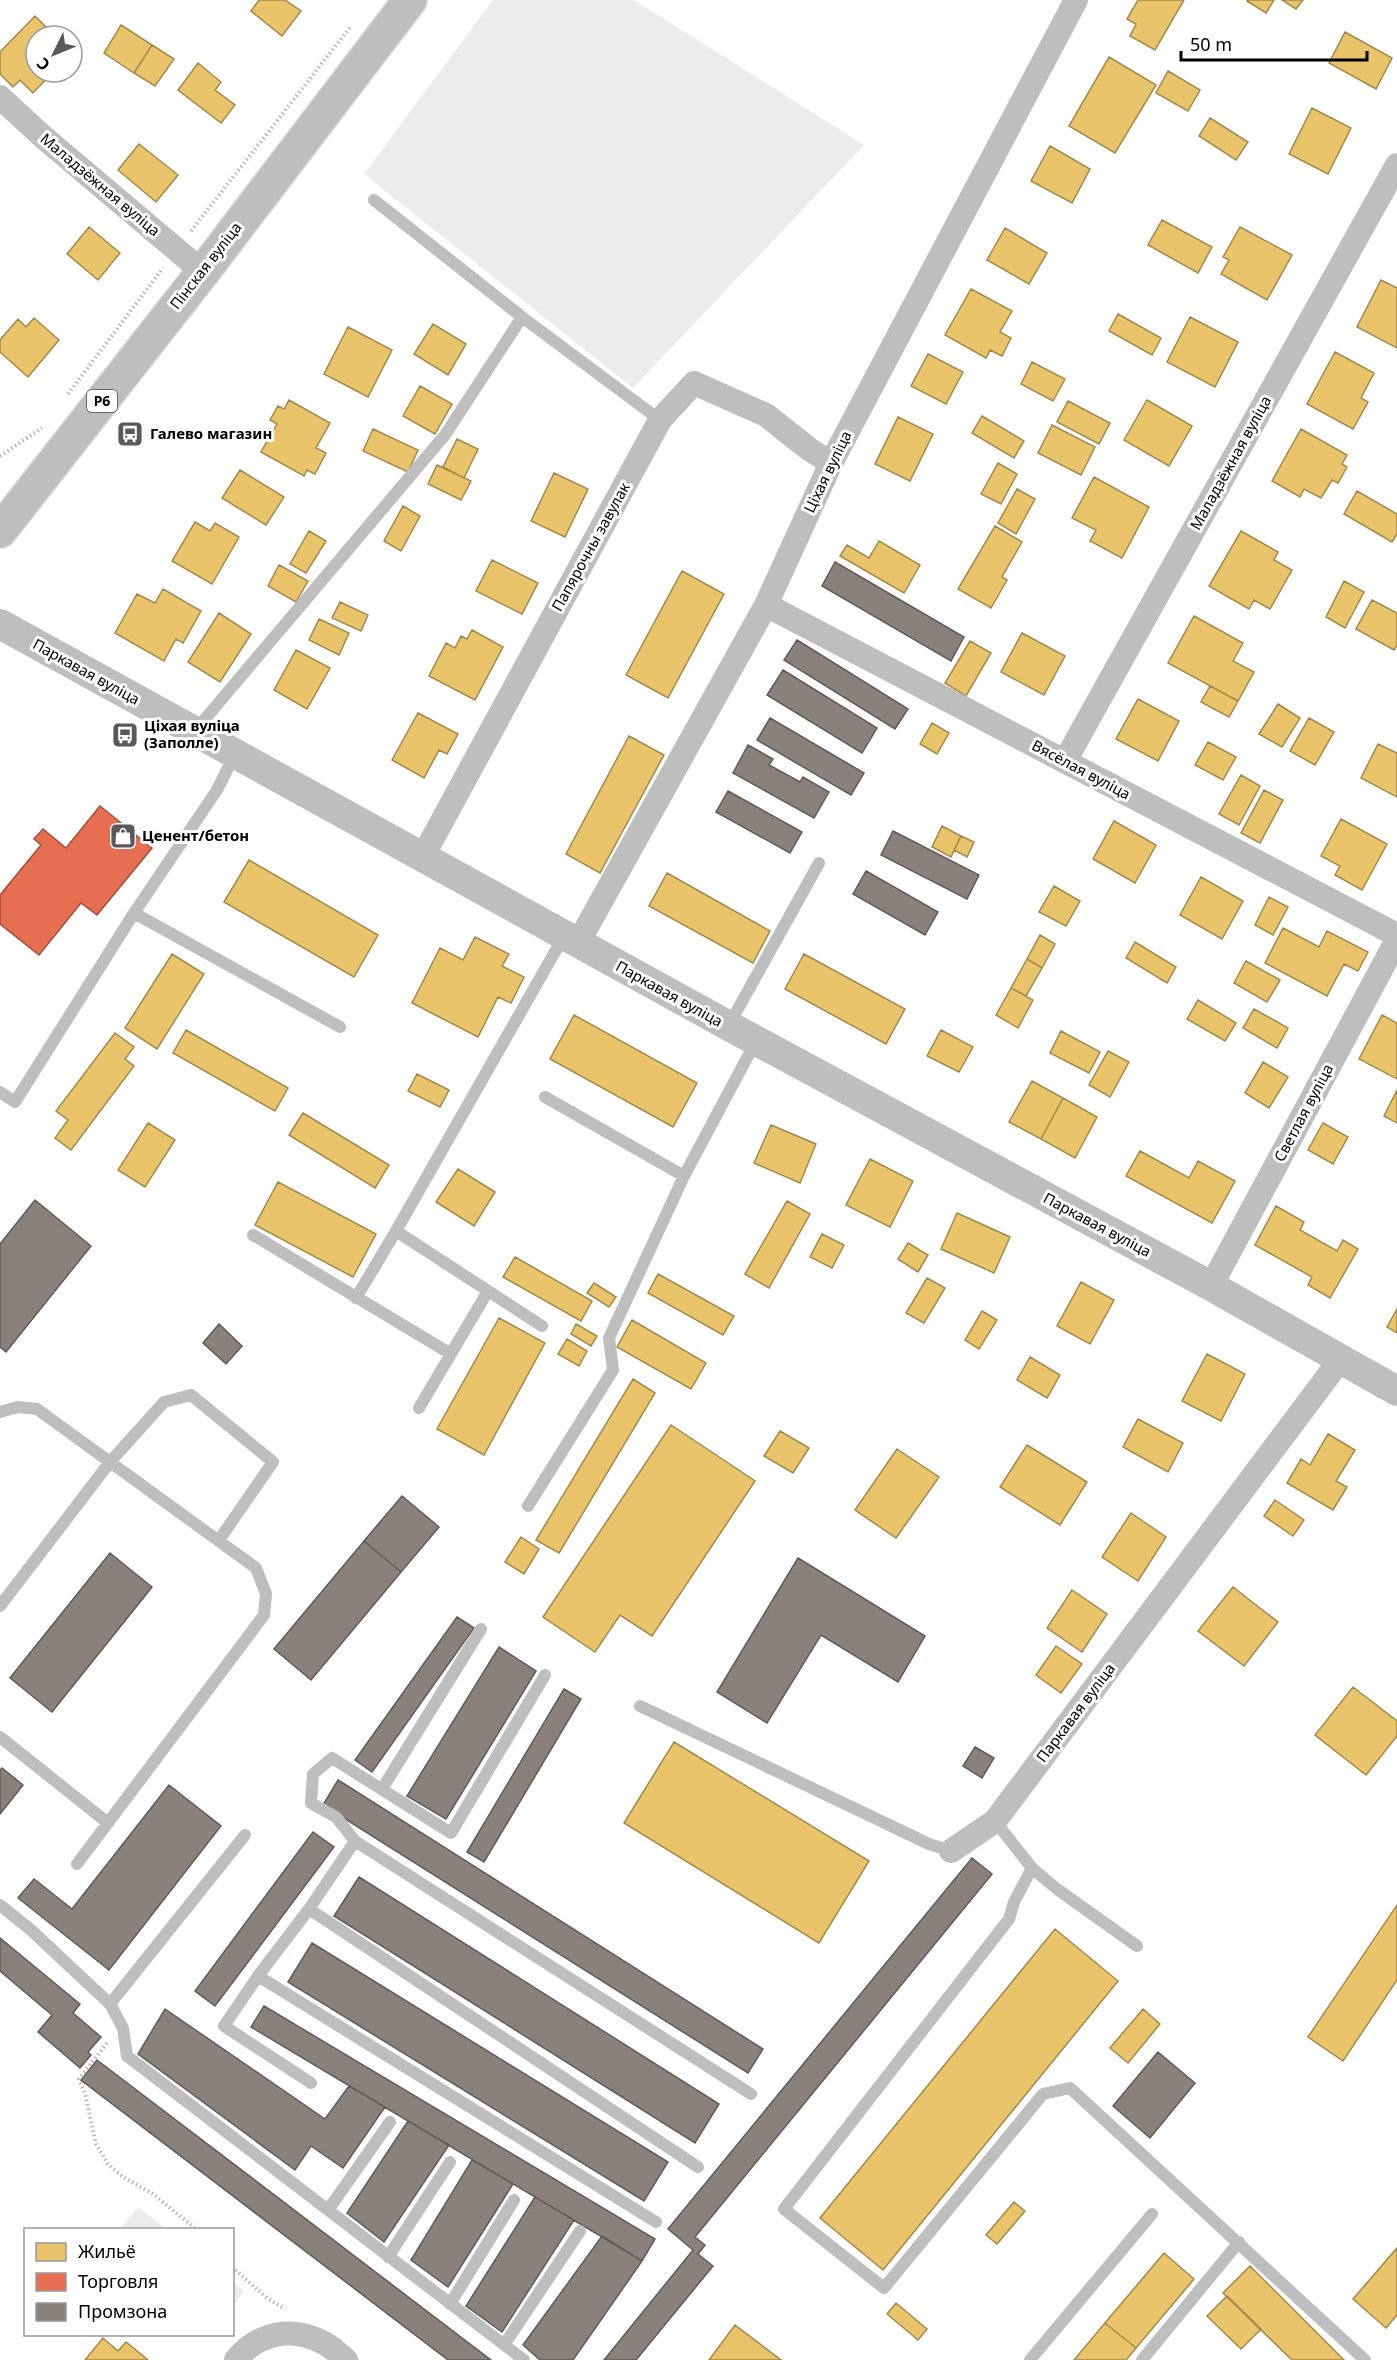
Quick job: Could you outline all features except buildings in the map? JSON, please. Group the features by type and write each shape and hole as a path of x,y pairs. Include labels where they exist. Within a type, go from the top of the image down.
{"main road":[{"name":"Пінская вуліца","path":"0,531 410,0"}],"street":[{"name":"Ціхая вуліца","path":"571,940 766,605 831,463 1076,0"},
{"name":"Маладзёжная вуліца","path":"0,97 51,144 202,272"},
{"name":"Маладзёжная вуліца","path":"1065,761 1397,165"},
{"name":"Папярочны завулак","path":"422,858 660,420 694,383 766,415 809,449 831,463"},
{"name":"Вясёлая вуліца","path":"766,605 1397,935"},
{"name":"Паркавая вуліца","path":"0,624 571,940 1211,1286 1397,1391"},
{"name":"Светлая вуліца","path":"1211,1286 1397,940"},
{"name":"Паркавая вуліца","path":"951,1851 995,1821 1340,1360"},
{"path":"236,2360 256,2341 289,2334 324,2343 346,2360"}],"lane":[{"path":"374,200 522,317 660,420"},
{"path":"194,732 445,435 522,317"},
{"path":"0,1092 15,1102 134,913 217,790 235,754"},
{"path":"729,1026 819,863"},
{"path":"134,913 340,1027"},
{"path":"356,1298 571,940"},
{"path":"528,1506 613,1370 609,1338 684,1176 756,1041"},
{"path":"545,1097 684,1176"},
{"path":"396,1231 543,1326"},
{"path":"253,1235 451,1354"},
{"path":"419,1408 488,1291"},
{"path":"0,1606 110,1462 164,1402 191,1395 273,1462 219,1540"},
{"path":"0,1412 18,1407 37,1409 256,1568 266,1594 264,1615 77,1864"},
{"path":"382,1789 481,1629"},
{"path":"545,1675 451,1833 332,1758 313,1774 311,1803 336,1817 355,1841 751,2094"},
{"path":"639,1706 929,1844 951,1851"},
{"path":"0,1737 108,1823"},
{"path":"995,1821 1032,1869 1137,1946"},
{"path":"110,2004 245,1836"},
{"path":"311,2083 224,2026 258,1976 309,1910 355,1841"},
{"path":"1032,1869 1014,1902 1009,1919 784,2209 884,2288 1043,2094 1070,2088 1365,2360"},
{"path":"0,1905 31,1930 110,2004 123,2028 127,2056 524,2360"},
{"path":"309,1910 698,2167"},
{"path":"258,1976 656,2222"},
{"path":"328,2210 390,2122"},
{"path":"388,2257 450,2162"},
{"path":"450,2304 514,2200"},
{"path":"1030,2360 1152,2214"},
{"path":"504,2345 580,2230"},
{"path":"1142,2360 1239,2242"}],"path":[{"path":"123,2028 104,2046 79,2079 85,2094 96,2144 108,2164 123,2177 153,2194 197,2228"},
{"path":"234,2269 267,2298 303,2320 289,2334"}],"shaded area":[{"path":"493,0 634,0 864,145 633,388 364,174"},
{"path":"138,2207 165,2228 121,2228"},
{"path":"234,2283 244,2291 234,2305"}],"place":[{"name":"Галево магазин","path":"130,434"},
{"name":"Ціхая вуліца (Заполле)","path":"125,735"},
{"name":"Ценент/бетон","path":"123,836"}]}
